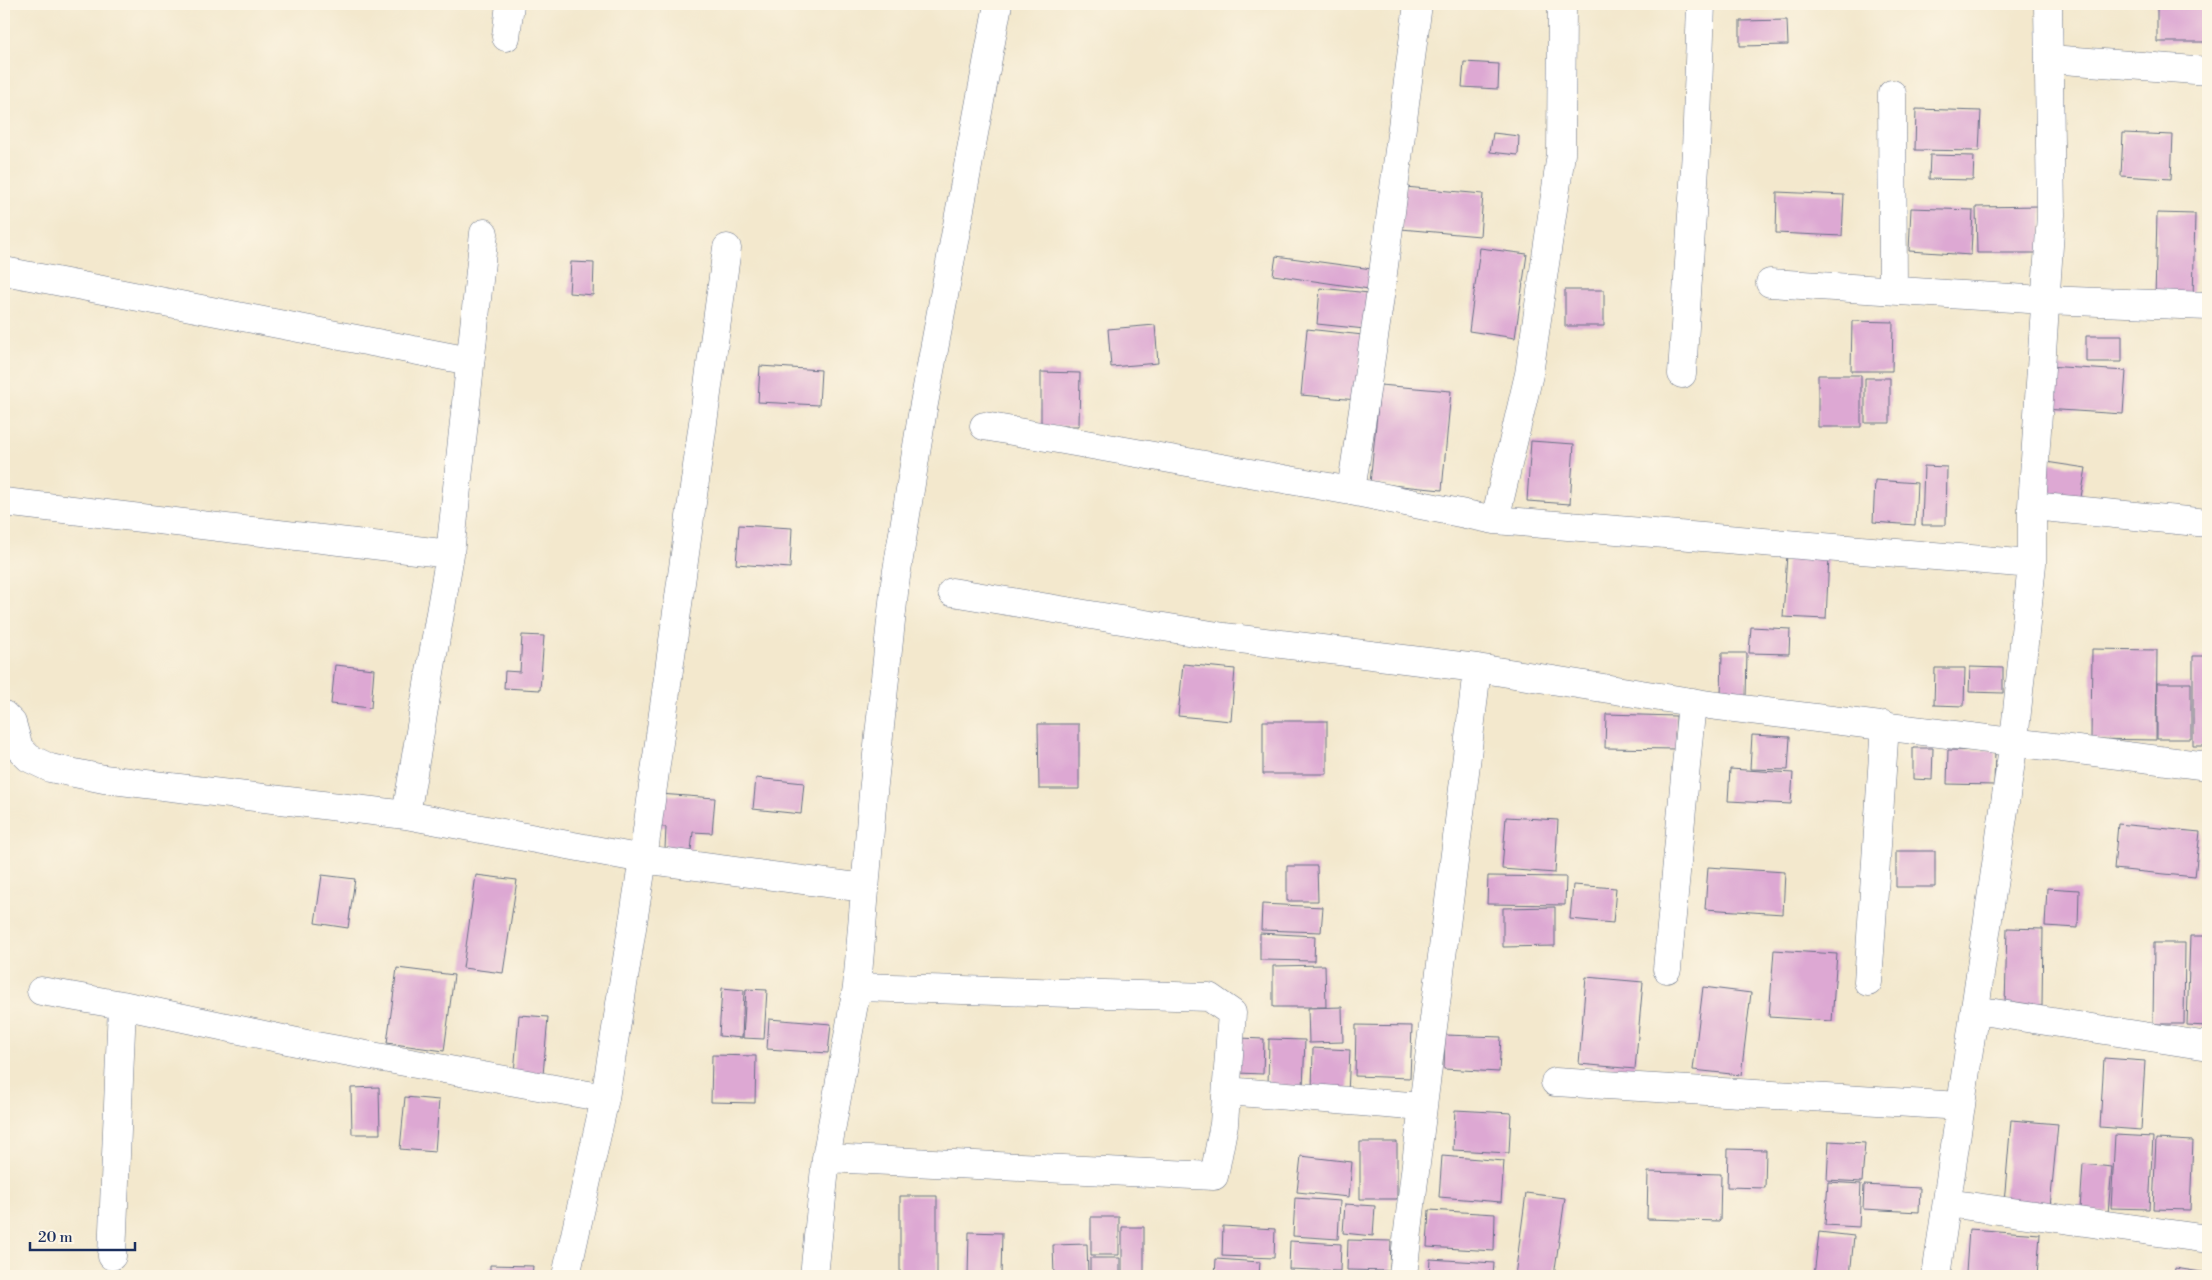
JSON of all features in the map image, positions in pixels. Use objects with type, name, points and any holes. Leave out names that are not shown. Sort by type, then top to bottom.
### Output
[{"type":"street","points":[[506,37],[510,4]]},
{"type":"street","points":[[814,1276],[826,1158],[857,988],[895,583],[922,409],[998,4]]},
{"type":"street","points":[[1350,491],[1380,294],[1418,4]]},
{"type":"street","points":[[1495,520],[1529,374],[1561,154],[1562,4]]},
{"type":"street","points":[[1682,374],[1696,151],[1701,4]]},
{"type":"street","points":[[1936,1276],[2014,741],[2032,564],[2032,506],[2051,215],[2048,4]]},
{"type":"street","points":[[2050,59],[2208,71]]},
{"type":"street","points":[[1892,94],[1893,290]]},
{"type":"street","points":[[406,814],[450,554],[484,233]]},
{"type":"street","points":[[566,1276],[605,1098],[644,859],[727,248]]},
{"type":"street","points":[[4,271],[470,361]]},
{"type":"street","points":[[1770,283],[2045,300],[2208,306]]},
{"type":"street","points":[[984,426],[1350,491],[1495,520],[2032,564]]},
{"type":"street","points":[[4,502],[450,554]]},
{"type":"street","points":[[2032,506],[2208,523]]},
{"type":"street","points":[[952,592],[1224,637],[1477,668],[1692,702],[2208,766]]},
{"type":"street","points":[[1404,1276],[1422,1107],[1462,808],[1477,668]]},
{"type":"street","points":[[1667,969],[1692,702]]},
{"type":"street","points":[[4,715],[12,723],[18,748],[29,758],[50,768],[104,779],[406,814],[644,859],[866,888]]},
{"type":"street","points":[[1868,982],[1885,725]]},
{"type":"street","points":[[826,1158],[1214,1176],[1224,1124],[1232,1013],[1209,997],[857,988]]},
{"type":"street","points":[[41,991],[122,1005],[311,1044],[605,1098]]},
{"type":"street","points":[[112,1256],[122,1005]]},
{"type":"street","points":[[1975,1010],[2208,1046]]},
{"type":"street","points":[[1555,1082],[1961,1106]]},
{"type":"street","points":[[1227,1091],[1422,1107]]},
{"type":"street","points":[[1947,1203],[2208,1239]]},
{"type":"building","points":[[2157,4],[2208,4],[2208,42],[2157,42]]},
{"type":"building","points":[[1787,20],[1788,45],[1740,46],[1740,21]]},
{"type":"building","points":[[1464,62],[1499,64],[1498,89],[1462,87]]},
{"type":"building","points":[[1916,109],[1981,111],[1979,151],[1915,150]]},
{"type":"building","points":[[1493,133],[1519,136],[1518,155],[1490,152]]},
{"type":"building","points":[[2123,133],[2173,135],[2171,179],[2121,176]]},
{"type":"building","points":[[1930,155],[1974,156],[1973,180],[1929,179]]},
{"type":"building","points":[[1405,187],[1483,194],[1480,236],[1401,229]]},
{"type":"building","points":[[1777,192],[1844,195],[1842,236],[1776,233]]},
{"type":"building","points":[[2041,206],[2042,253],[1977,253],[1976,207]]},
{"type":"building","points":[[1911,208],[1973,210],[1971,255],[1909,251]]},
{"type":"building","points":[[2157,213],[2195,214],[2193,300],[2155,299]]},
{"type":"building","points":[[1480,248],[1527,254],[1515,338],[1469,331]]},
{"type":"building","points":[[1276,256],[1372,269],[1369,289],[1273,275]]},
{"type":"building","points":[[571,262],[594,263],[593,295],[569,293]]},
{"type":"building","points":[[1320,288],[1369,293],[1365,329],[1317,324]]},
{"type":"building","points":[[1565,290],[1604,290],[1604,326],[1565,326]]},
{"type":"building","points":[[1852,321],[1893,322],[1892,371],[1851,371]]},
{"type":"building","points":[[1155,325],[1158,363],[1111,367],[1108,329]]},
{"type":"building","points":[[1307,329],[1363,335],[1357,400],[1301,395]]},
{"type":"building","points":[[2086,336],[2122,336],[2122,362],[2086,362]]},
{"type":"building","points":[[760,366],[821,370],[819,405],[758,402]]},
{"type":"building","points":[[2047,366],[2126,371],[2123,414],[2044,409]]},
{"type":"building","points":[[1041,372],[1080,373],[1079,426],[1041,426]]},
{"type":"building","points":[[1818,375],[1861,375],[1861,427],[1818,427]]},
{"type":"building","points":[[1865,378],[1890,378],[1890,423],[1865,423]]},
{"type":"building","points":[[1380,385],[1451,391],[1442,490],[1370,483]]},
{"type":"building","points":[[1531,441],[1574,444],[1570,504],[1527,501]]},
{"type":"building","points":[[2046,462],[2086,468],[2080,503],[2040,497]]},
{"type":"building","points":[[1924,466],[1947,467],[1946,525],[1922,525]]},
{"type":"building","points":[[1875,480],[1917,483],[1915,525],[1873,522]]},
{"type":"building","points":[[739,525],[792,528],[790,568],[736,564]]},
{"type":"building","points":[[1787,554],[1829,556],[1826,619],[1783,617]]},
{"type":"building","points":[[1751,627],[1790,629],[1789,654],[1749,653]]},
{"type":"building","points":[[522,635],[544,636],[540,690],[504,688],[505,671],[520,672]]},
{"type":"building","points":[[2092,649],[2157,650],[2156,740],[2091,739]]},
{"type":"building","points":[[1722,653],[1747,653],[1746,698],[1721,697]]},
{"type":"building","points":[[2193,656],[2208,656],[2208,746],[2193,746]]},
{"type":"building","points":[[1183,664],[1235,669],[1231,721],[1178,716]]},
{"type":"building","points":[[335,665],[374,669],[371,708],[331,704]]},
{"type":"building","points":[[1970,667],[2003,668],[2003,693],[1969,692]]},
{"type":"building","points":[[1935,668],[1965,668],[1964,706],[1934,705]]},
{"type":"building","points":[[2157,683],[2191,683],[2191,739],[2157,739]]},
{"type":"building","points":[[1606,714],[1676,716],[1676,749],[1605,748]]},
{"type":"building","points":[[1263,721],[1327,721],[1327,774],[1263,774]]},
{"type":"building","points":[[1038,724],[1079,724],[1079,789],[1039,789]]},
{"type":"building","points":[[1752,735],[1790,737],[1788,770],[1750,769]]},
{"type":"building","points":[[1913,748],[1933,748],[1932,780],[1913,779]]},
{"type":"building","points":[[1948,750],[1995,751],[1994,785],[1947,784]]},
{"type":"building","points":[[1730,769],[1793,773],[1791,804],[1728,801]]},
{"type":"building","points":[[756,778],[804,783],[801,814],[753,809]]},
{"type":"building","points":[[659,794],[715,798],[712,833],[693,832],[691,851],[665,849],[666,827],[657,827]]},
{"type":"building","points":[[1506,817],[1558,820],[1555,873],[1502,869]]},
{"type":"building","points":[[2118,824],[2200,832],[2195,877],[2114,869]]},
{"type":"building","points":[[1896,851],[1935,851],[1935,887],[1896,887]]},
{"type":"building","points":[[1287,866],[1317,866],[1318,901],[1287,901]]},
{"type":"building","points":[[1708,867],[1785,872],[1783,914],[1705,909]]},
{"type":"building","points":[[322,875],[355,879],[348,928],[315,923]]},
{"type":"building","points":[[476,875],[517,880],[503,973],[463,968]]},
{"type":"building","points":[[1488,876],[1566,877],[1565,905],[1487,904]]},
{"type":"building","points":[[1573,885],[1616,888],[1613,923],[1570,919]]},
{"type":"building","points":[[2047,888],[2079,890],[2078,928],[2045,926]]},
{"type":"building","points":[[1262,904],[1323,907],[1321,932],[1261,930]]},
{"type":"building","points":[[1555,907],[1555,946],[1503,947],[1503,908]]},
{"type":"building","points":[[2007,928],[2043,929],[2042,1006],[2005,1006]]},
{"type":"building","points":[[1260,933],[1315,936],[1314,961],[1260,960]]},
{"type":"building","points":[[2190,936],[2208,936],[2208,1026],[2187,1025]]},
{"type":"building","points":[[2154,943],[2185,943],[2184,1024],[2153,1024]]},
{"type":"building","points":[[1774,950],[1837,954],[1832,1021],[1769,1017]]},
{"type":"building","points":[[1325,965],[1326,1007],[1273,1007],[1273,966]]},
{"type":"building","points":[[397,968],[454,975],[444,1051],[387,1043]]},
{"type":"building","points":[[1586,977],[1643,982],[1635,1069],[1579,1064]]},
{"type":"building","points":[[1703,987],[1751,993],[1741,1075],[1693,1070]]},
{"type":"building","points":[[722,988],[744,990],[742,1038],[719,1036]]},
{"type":"building","points":[[746,989],[767,990],[764,1039],[743,1038]]},
{"type":"building","points":[[1342,1007],[1343,1042],[1309,1043],[1308,1008]]},
{"type":"building","points":[[519,1015],[548,1017],[543,1075],[514,1073]]},
{"type":"building","points":[[769,1019],[831,1024],[828,1053],[767,1049]]},
{"type":"building","points":[[1356,1025],[1412,1026],[1410,1078],[1355,1076]]},
{"type":"building","points":[[1445,1035],[1501,1037],[1499,1072],[1444,1069]]},
{"type":"building","points":[[1239,1038],[1264,1039],[1263,1074],[1238,1073]]},
{"type":"building","points":[[1269,1039],[1305,1040],[1303,1088],[1268,1086]]},
{"type":"building","points":[[1313,1048],[1350,1050],[1348,1095],[1312,1093]]},
{"type":"building","points":[[712,1055],[756,1056],[755,1103],[711,1102]]},
{"type":"building","points":[[2104,1058],[2145,1061],[2141,1130],[2100,1127]]},
{"type":"building","points":[[379,1087],[380,1134],[352,1134],[351,1088]]},
{"type":"building","points":[[405,1097],[439,1100],[435,1152],[400,1149]]},
{"type":"building","points":[[1455,1110],[1511,1113],[1509,1153],[1453,1150]]},
{"type":"building","points":[[2011,1120],[2058,1124],[2050,1207],[2004,1203]]},
{"type":"building","points":[[2115,1135],[2153,1137],[2149,1209],[2111,1208]]},
{"type":"building","points":[[2156,1139],[2193,1141],[2190,1210],[2153,1209]]},
{"type":"building","points":[[1829,1141],[1865,1143],[1862,1182],[1827,1180]]},
{"type":"building","points":[[1360,1142],[1397,1142],[1397,1199],[1360,1199]]},
{"type":"building","points":[[1728,1149],[1766,1150],[1765,1188],[1727,1187]]},
{"type":"building","points":[[1301,1156],[1352,1162],[1349,1197],[1297,1192]]},
{"type":"building","points":[[1442,1156],[1504,1161],[1501,1202],[1439,1197]]},
{"type":"building","points":[[2083,1164],[2112,1167],[2108,1213],[2080,1210]]},
{"type":"building","points":[[1648,1172],[1721,1174],[1720,1221],[1647,1219]]},
{"type":"building","points":[[1828,1182],[1861,1184],[1859,1227],[1825,1225]]},
{"type":"building","points":[[1864,1185],[1920,1188],[1919,1212],[1863,1209]]},
{"type":"building","points":[[1526,1193],[1565,1198],[1554,1276],[1515,1276]]},
{"type":"building","points":[[900,1196],[937,1196],[937,1276],[900,1276]]},
{"type":"building","points":[[1295,1198],[1340,1201],[1338,1239],[1293,1236]]},
{"type":"building","points":[[1345,1204],[1375,1206],[1373,1236],[1343,1233]]},
{"type":"building","points":[[1429,1210],[1495,1214],[1494,1251],[1427,1247]]},
{"type":"building","points":[[1091,1217],[1119,1217],[1119,1255],[1091,1255]]},
{"type":"building","points":[[1223,1226],[1275,1229],[1274,1258],[1222,1256]]},
{"type":"building","points":[[1122,1227],[1144,1227],[1144,1276],[1122,1276]]},
{"type":"building","points":[[1969,1229],[2040,1234],[2037,1276],[1966,1273]]},
{"type":"building","points":[[969,1232],[1002,1233],[1001,1276],[968,1276]]},
{"type":"building","points":[[1819,1232],[1854,1236],[1850,1276],[1814,1276]]},
{"type":"building","points":[[1348,1240],[1391,1241],[1390,1271],[1347,1270]]},
{"type":"building","points":[[1290,1241],[1341,1244],[1340,1271],[1289,1269]]},
{"type":"building","points":[[1087,1244],[1088,1276],[1054,1276],[1053,1245]]},
{"type":"building","points":[[1090,1258],[1120,1258],[1120,1276],[1090,1276]]},
{"type":"building","points":[[1216,1259],[1260,1262],[1259,1276],[1215,1276]]},
{"type":"building","points":[[1430,1259],[1494,1263],[1493,1276],[1429,1276]]},
{"type":"building","points":[[490,1265],[533,1266],[532,1276],[490,1276]]},
{"type":"building","points":[[2175,1268],[2208,1273],[2208,1276],[2174,1276]]},
{"type":"building","points":[[2096,1273],[2149,1275],[2149,1276],[2096,1276]]}]
